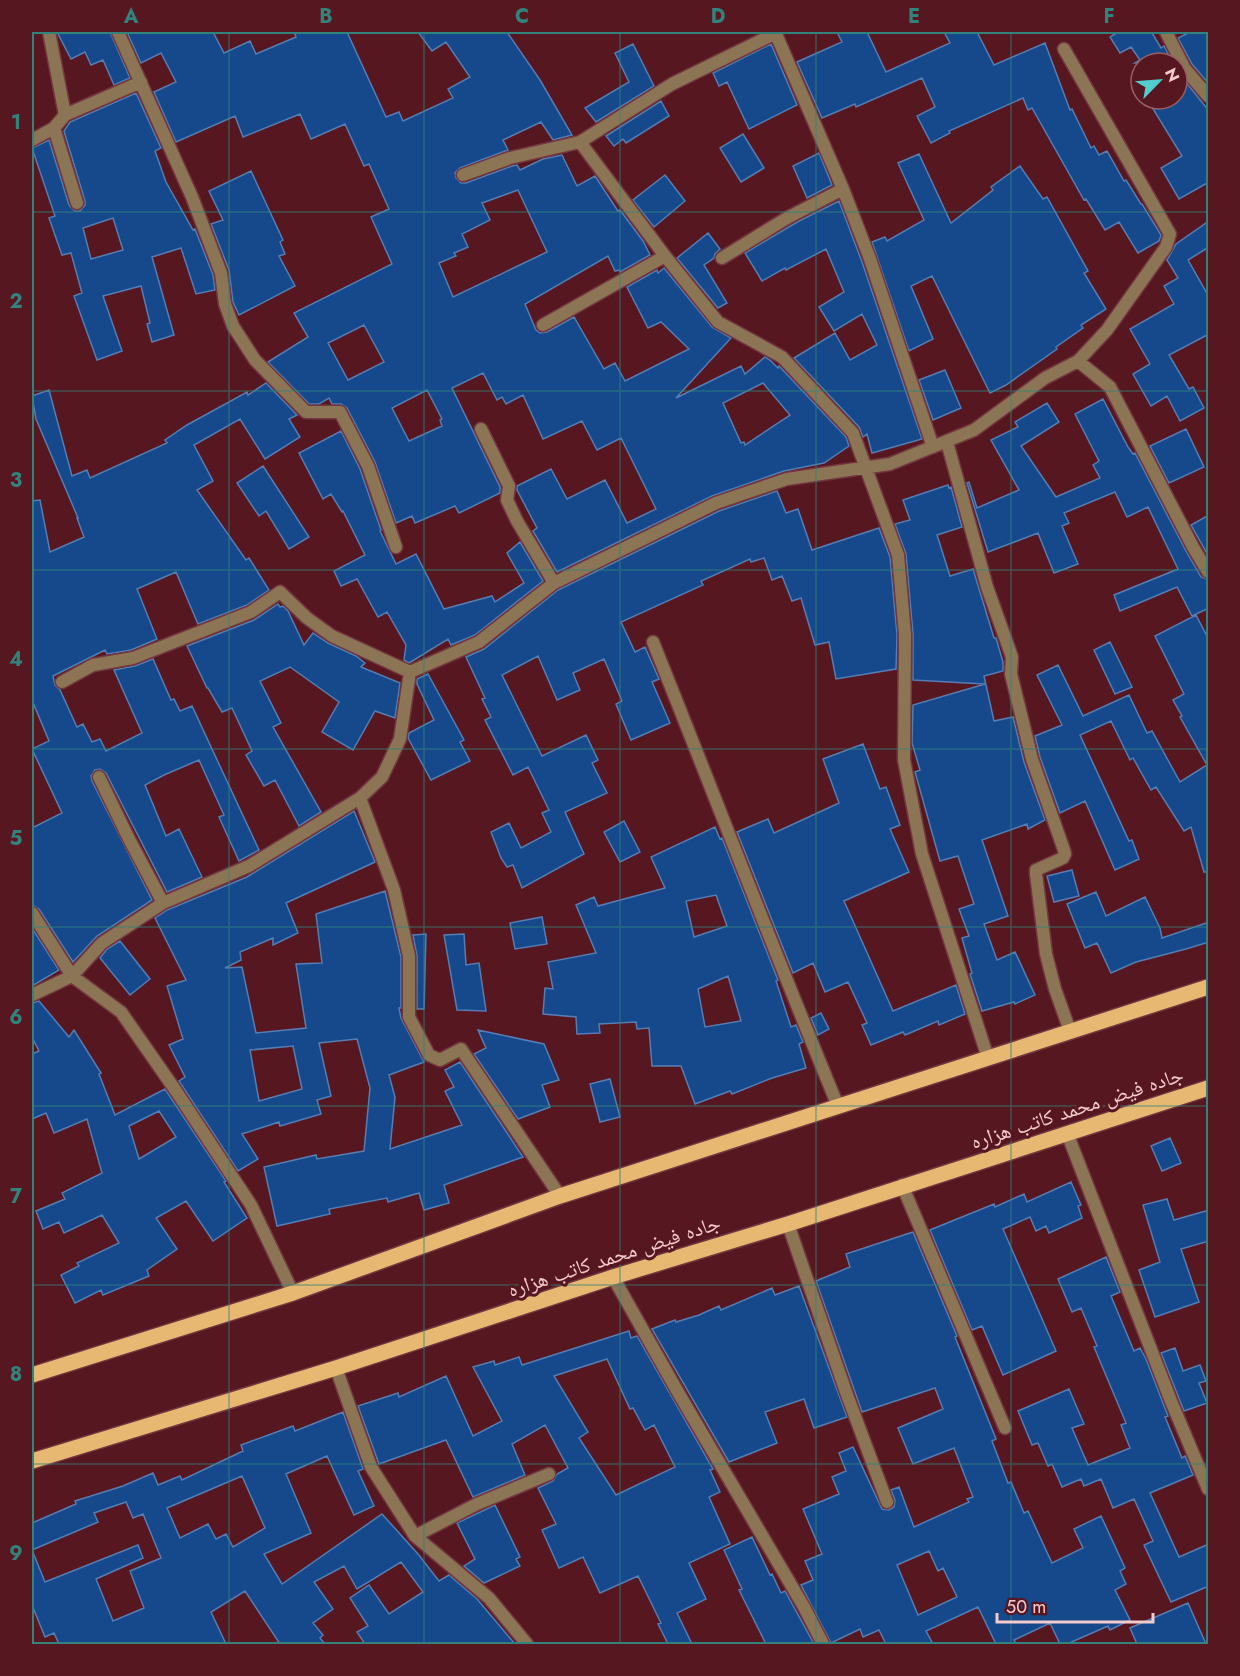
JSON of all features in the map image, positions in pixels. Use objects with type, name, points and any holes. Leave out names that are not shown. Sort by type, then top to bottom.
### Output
[{"type":"main road","points":[[32,1375],[293,1293],[560,1196],[1209,987]]},
{"type":"main road","name":"جاده فیض محمد کاتب هزاره","points":[[32,1461],[336,1368],[1209,1088]]},
{"type":"street","points":[[49,32],[65,115]]},
{"type":"street","points":[[118,32],[192,197],[221,273],[225,304],[233,326],[255,360],[306,412],[340,412],[368,466],[396,547]]},
{"type":"street","points":[[463,175],[510,158],[580,142],[672,84],[776,32],[870,258],[933,447]]},
{"type":"street","points":[[1166,32],[1185,69],[1209,96]]},
{"type":"street","points":[[62,682],[93,665],[133,657],[251,612],[280,592],[307,618],[332,636],[410,672],[479,642],[554,583],[716,503],[787,479],[890,464],[974,430],[1045,378],[1078,361],[1107,330],[1166,247],[1170,234],[1064,49]]},
{"type":"street","points":[[32,140],[54,128],[65,115],[141,82]]},
{"type":"street","points":[[54,128],[77,203]]},
{"type":"street","points":[[580,142],[665,256],[718,322],[782,357],[853,433],[898,555],[905,635],[903,760],[922,854],[988,1058]]},
{"type":"street","points":[[722,258],[787,218],[843,189]]},
{"type":"street","points":[[543,325],[665,256]]},
{"type":"street","points":[[1078,361],[1110,387],[1193,547],[1209,572]]},
{"type":"street","points":[[481,429],[509,486],[507,500],[554,583]]},
{"type":"street","points":[[947,442],[987,587],[1012,657],[1011,674],[1032,759],[1065,854],[1063,858],[1040,867],[1036,870],[1036,874],[1046,954],[1070,1032]]},
{"type":"street","points":[[653,642],[758,903],[789,988],[838,1106]]},
{"type":"street","points":[[32,994],[72,976],[102,943],[163,903],[249,866],[360,798],[382,777],[400,739],[410,672]]},
{"type":"street","points":[[99,777],[163,903]]},
{"type":"street","points":[[360,798],[394,890],[409,956],[409,1017],[429,1055],[440,1060],[461,1049],[560,1196]]},
{"type":"street","points":[[32,913],[72,976],[121,1012],[251,1205],[293,1293]]},
{"type":"street","points":[[1067,1133],[1209,1489]]},
{"type":"street","points":[[902,1185],[1005,1428]]},
{"type":"street","points":[[788,1224],[887,1502]]},
{"type":"street","points":[[614,1277],[824,1644]]},
{"type":"street","points":[[336,1368],[371,1467],[415,1536],[489,1598],[526,1644]]},
{"type":"street","points":[[415,1536],[477,1504],[549,1474]]},
{"type":"building","points":[[57,32],[110,32],[130,78],[114,85],[103,60],[91,65],[85,52],[71,59]]},
{"type":"building","points":[[127,32],[213,32],[224,53],[250,41],[256,54],[296,37],[294,32],[347,32],[386,117],[399,112],[403,121],[453,98],[448,89],[470,77],[446,42],[432,51],[418,32],[507,32],[540,80],[572,135],[553,140],[541,122],[503,140],[508,150],[460,168],[455,173],[456,178],[461,183],[466,183],[512,166],[517,165],[520,170],[543,159],[562,155],[577,186],[595,176],[618,211],[620,210],[643,241],[650,255],[620,272],[615,271],[608,256],[525,304],[536,330],[540,333],[547,332],[574,317],[604,369],[615,363],[625,381],[689,349],[661,322],[648,328],[627,287],[664,268],[712,327],[731,338],[676,398],[741,366],[745,374],[765,357],[778,368],[779,366],[846,437],[849,446],[824,463],[784,471],[712,496],[557,572],[533,531],[537,528],[517,486],[551,469],[567,499],[605,480],[627,523],[656,509],[621,438],[597,450],[582,421],[543,439],[523,395],[506,404],[502,397],[497,400],[483,373],[452,388],[500,487],[500,493],[459,513],[455,506],[415,523],[412,516],[396,523],[375,462],[347,408],[341,404],[332,404],[329,398],[319,404],[309,404],[268,362],[308,337],[294,313],[392,264],[371,217],[389,209],[369,164],[364,166],[345,124],[311,139],[300,114],[243,137],[235,116],[176,142],[154,92],[176,82],[161,53],[141,63]],"holes":[[[518,190],[547,252],[453,297],[439,263],[456,256],[454,253],[468,247],[462,234],[490,220],[482,203]],[[364,325],[384,362],[348,380],[328,343]],[[763,383],[790,415],[745,445],[744,442],[741,443],[723,403]],[[427,390],[442,419],[440,420],[442,426],[409,441],[392,408]]]},
{"type":"building","points":[[837,32],[867,32],[886,72],[950,43],[944,32],[977,32],[994,65],[1045,43],[1070,110],[1072,109],[1091,148],[1094,146],[1099,155],[1107,151],[1124,181],[1126,180],[1161,235],[1159,241],[1138,253],[1119,222],[1105,230],[1086,199],[1084,200],[1032,108],[1028,110],[1023,98],[949,131],[950,133],[931,143],[917,116],[935,107],[922,78],[856,107],[855,104],[822,118],[797,62],[842,42]]},
{"type":"building","points":[[1118,32],[1155,32],[1152,33],[1161,48],[1164,46],[1167,51],[1134,51],[1131,47],[1120,53],[1110,37]]},
{"type":"building","points":[[1190,32],[1209,32],[1209,84],[1192,64],[1189,51],[1185,51],[1178,38]]},
{"type":"building","points":[[633,44],[654,86],[596,122],[585,108],[629,82],[615,53]]},
{"type":"building","points":[[771,44],[797,105],[749,129],[727,82],[719,86],[713,73]]},
{"type":"building","points":[[1189,86],[1209,111],[1209,182],[1179,199],[1161,168],[1182,156],[1154,111],[1189,111]]},
{"type":"building","points":[[136,93],[161,148],[155,151],[166,182],[193,230],[195,229],[213,275],[215,290],[196,294],[181,248],[152,257],[174,335],[152,342],[141,286],[103,296],[122,351],[97,360],[74,296],[82,293],[71,253],[62,255],[49,218],[55,216],[32,148],[49,140],[69,205],[75,211],[80,211],[85,201],[64,131],[70,122]],"holes":[[[113,218],[123,250],[91,259],[83,228]]]},
{"type":"building","points":[[661,101],[669,116],[626,143],[623,139],[614,146],[606,136]]},
{"type":"building","points":[[743,134],[764,168],[741,182],[720,148]]},
{"type":"building","points":[[819,153],[832,185],[807,198],[793,166]]},
{"type":"building","points":[[919,154],[951,223],[993,190],[991,187],[1020,166],[1043,199],[1047,197],[1088,271],[1084,273],[1106,309],[1081,325],[1083,328],[1056,347],[1057,349],[1006,385],[990,393],[932,276],[911,286],[933,339],[909,351],[872,242],[885,237],[887,241],[924,220],[898,163]]},
{"type":"building","points":[[251,171],[283,240],[280,242],[285,254],[279,256],[295,286],[239,315],[233,302],[229,270],[211,224],[223,220],[209,191]]},
{"type":"building","points":[[665,175],[685,201],[654,227],[633,200]]},
{"type":"building","points":[[839,201],[922,439],[872,453],[867,434],[863,437],[859,427],[794,358],[835,333],[850,360],[877,345],[862,314],[834,331],[819,307],[844,292],[826,249],[762,281],[745,253],[799,221]]},
{"type":"building","points":[[1209,221],[1209,247],[1188,260],[1209,297],[1209,334],[1169,355],[1189,389],[1193,387],[1204,408],[1180,421],[1167,396],[1151,406],[1133,374],[1150,364],[1130,329],[1174,304],[1164,286],[1178,278],[1167,260],[1176,244]]},
{"type":"building","points":[[708,233],[720,249],[714,258],[704,265],[727,303],[718,308],[677,258]]},
{"type":"building","points":[[945,370],[961,408],[933,420],[919,380]]},
{"type":"building","points":[[266,383],[297,415],[289,419],[300,437],[265,459],[240,419],[194,445],[213,481],[197,490],[246,560],[249,558],[269,590],[247,605],[198,624],[176,572],[137,589],[157,639],[131,650],[107,654],[105,650],[53,676],[55,685],[60,690],[77,727],[83,724],[92,742],[100,739],[106,751],[142,733],[114,670],[135,666],[153,659],[171,700],[174,699],[180,711],[192,706],[259,850],[239,861],[219,817],[224,815],[199,760],[164,775],[145,785],[166,836],[179,829],[202,877],[167,892],[106,773],[100,769],[95,770],[91,776],[92,781],[152,900],[97,936],[73,962],[39,909],[32,905],[32,828],[62,813],[32,749],[49,741],[32,700],[32,501],[40,500],[50,552],[84,537],[36,419],[32,396],[49,390],[72,476],[87,470],[90,478],[167,443],[165,440],[187,425],[247,392],[248,395]]},
{"type":"building","points":[[1103,399],[1128,447],[1133,454],[1135,453],[1201,577],[1209,580],[1209,608],[1192,616],[1177,587],[1120,611],[1114,595],[1178,569],[1148,507],[1127,517],[1115,492],[1064,513],[1069,523],[1062,526],[1078,564],[1054,573],[1038,533],[988,552],[967,483],[969,482],[977,508],[1019,490],[991,440],[1018,427],[1015,422],[1047,403],[1059,422],[1021,446],[1056,497],[1100,478],[1093,465],[1099,461],[1075,414]]},
{"type":"building","points":[[1186,429],[1204,467],[1169,483],[1150,446]]},
{"type":"building","points":[[341,431],[360,469],[380,531],[396,564],[416,554],[444,609],[492,596],[495,602],[524,583],[507,553],[520,542],[543,581],[475,635],[451,645],[448,639],[409,663],[404,660],[406,645],[387,612],[378,617],[357,579],[341,586],[334,571],[365,555],[343,511],[331,494],[323,499],[299,453]]},
{"type":"building","points":[[263,466],[309,537],[289,549],[266,511],[259,516],[237,483]]},
{"type":"building","points":[[948,485],[949,488],[951,487],[962,527],[937,535],[950,576],[973,569],[1003,662],[1003,671],[984,676],[994,721],[1013,717],[1024,762],[1045,820],[1028,829],[1027,824],[982,840],[1008,916],[984,924],[997,960],[1015,952],[1035,995],[1015,1004],[1014,1002],[982,1011],[962,938],[969,936],[959,909],[974,904],[958,856],[940,861],[915,772],[920,770],[912,743],[913,705],[985,684],[913,680],[913,634],[906,554],[895,524],[910,520],[903,500]]},
{"type":"building","points":[[777,491],[786,513],[798,509],[812,550],[879,528],[890,557],[897,635],[896,669],[836,679],[829,642],[815,645],[801,598],[792,601],[782,576],[772,580],[764,558],[751,562],[750,559],[701,581],[703,585],[621,622],[635,652],[645,647],[659,679],[652,682],[670,723],[631,740],[616,704],[622,701],[604,659],[573,673],[580,690],[557,700],[538,656],[502,675],[542,756],[586,735],[598,760],[592,763],[607,793],[565,812],[584,854],[522,888],[513,865],[507,867],[501,858],[491,832],[509,823],[521,848],[551,832],[542,813],[549,810],[528,767],[513,775],[485,720],[491,717],[466,657],[484,649],[558,590],[719,511]]},
{"type":"building","points":[[1209,515],[1209,557],[1191,525]]},
{"type":"building","points":[[278,604],[288,611],[304,645],[313,633],[356,656],[365,663],[361,667],[400,683],[395,718],[375,711],[353,750],[322,732],[339,702],[290,667],[260,681],[281,723],[273,727],[321,812],[299,826],[275,780],[264,786],[246,755],[252,751],[232,708],[222,712],[207,688],[187,646],[254,620]]},
{"type":"building","points":[[1196,615],[1209,640],[1209,872],[1204,872],[1191,827],[1184,831],[1156,787],[1151,790],[1133,758],[1130,760],[1111,721],[1080,735],[1129,841],[1132,840],[1139,859],[1115,870],[1085,801],[1060,813],[1035,736],[1062,725],[1037,675],[1058,665],[1083,716],[1129,695],[1147,733],[1152,731],[1180,782],[1207,765],[1173,700],[1184,694],[1155,636]]},
{"type":"building","points":[[1110,642],[1132,687],[1115,694],[1094,650]]},
{"type":"building","points":[[428,674],[464,740],[460,742],[470,761],[431,780],[408,738],[409,733],[434,720],[417,684],[417,679]]},
{"type":"building","points":[[863,744],[880,789],[886,787],[900,825],[890,829],[909,872],[844,901],[893,1011],[956,985],[965,1014],[939,1025],[938,1021],[905,1035],[903,1032],[871,1045],[862,1025],[867,1023],[848,982],[825,992],[813,963],[793,973],[737,832],[768,819],[774,833],[839,803],[823,759]]},
{"type":"building","points":[[354,811],[375,862],[286,903],[298,933],[273,945],[273,938],[240,952],[241,960],[225,968],[242,967],[256,1033],[306,1028],[296,964],[322,963],[316,914],[385,891],[401,957],[401,1008],[399,1008],[401,1018],[424,1062],[389,1075],[395,1097],[390,1149],[462,1125],[445,1091],[454,1087],[445,1070],[460,1062],[523,1157],[444,1185],[449,1203],[424,1210],[419,1193],[388,1202],[387,1198],[329,1209],[330,1214],[277,1226],[264,1167],[316,1155],[317,1159],[364,1151],[370,1088],[357,1039],[319,1043],[331,1096],[317,1100],[321,1114],[280,1126],[279,1122],[242,1134],[258,1159],[238,1171],[179,1081],[185,1077],[169,1045],[183,1039],[167,986],[186,980],[155,918],[167,910],[247,877]],"holes":[[[293,1046],[302,1089],[259,1101],[250,1050]]]},
{"type":"building","points":[[624,821],[640,852],[620,862],[604,832]]},
{"type":"building","points":[[715,827],[720,839],[722,838],[778,980],[776,981],[791,1027],[796,1025],[803,1042],[799,1044],[806,1068],[772,1078],[732,1094],[730,1091],[695,1104],[681,1066],[652,1066],[649,1028],[637,1029],[636,1022],[599,1024],[600,1033],[577,1034],[576,1017],[543,1014],[545,988],[553,989],[548,962],[596,953],[576,905],[594,897],[598,906],[665,888],[651,857]],"holes":[[[716,895],[727,926],[694,937],[686,901]],[[728,976],[741,1021],[705,1027],[698,989]]]},
{"type":"building","points":[[1072,870],[1079,896],[1054,902],[1047,876]]},
{"type":"building","points":[[1096,892],[1106,916],[1145,897],[1160,928],[1162,938],[1209,922],[1209,942],[1136,962],[1111,973],[1097,943],[1085,948],[1067,904]]},
{"type":"building","points":[[542,917],[547,944],[515,949],[510,923]]},
{"type":"building","points":[[32,928],[59,970],[32,986]]},
{"type":"building","points":[[426,934],[424,1009],[417,1009],[417,956],[413,935]]},
{"type":"building","points":[[464,934],[466,965],[479,963],[486,1011],[457,1010],[444,935]]},
{"type":"building","points":[[120,941],[150,979],[130,995],[100,958],[107,949]]},
{"type":"building","points":[[39,1001],[69,1037],[74,1030],[101,1073],[99,1074],[115,1115],[165,1089],[226,1181],[224,1182],[247,1218],[213,1241],[186,1201],[156,1218],[177,1249],[147,1270],[149,1276],[103,1295],[101,1290],[75,1303],[61,1275],[79,1266],[77,1263],[119,1243],[102,1215],[64,1233],[59,1222],[43,1229],[36,1211],[65,1199],[62,1193],[102,1173],[87,1119],[54,1133],[46,1113],[32,1119],[32,1054],[39,1051],[32,1037],[32,1003]],"holes":[[[159,1111],[176,1137],[139,1159],[129,1126]]]},
{"type":"building","points":[[821,1013],[829,1029],[818,1035],[811,1018]]},
{"type":"building","points":[[478,1030],[544,1044],[559,1080],[542,1085],[550,1107],[518,1119],[474,1054],[486,1048]]},
{"type":"building","points":[[610,1079],[620,1117],[600,1122],[590,1084]]},
{"type":"building","points":[[1170,1138],[1181,1163],[1162,1171],[1151,1146]]},
{"type":"building","points":[[1071,1182],[1081,1205],[1078,1206],[1082,1218],[1049,1233],[1046,1226],[1036,1231],[1030,1217],[1003,1229],[1056,1351],[1003,1375],[982,1326],[972,1330],[930,1230],[1024,1194],[1027,1202]]},
{"type":"building","points":[[1167,1199],[1174,1220],[1209,1210],[1209,1241],[1181,1249],[1199,1302],[1155,1317],[1139,1270],[1160,1262],[1143,1205]]},
{"type":"building","points":[[913,1232],[957,1336],[955,1337],[996,1439],[992,1441],[1008,1483],[1011,1482],[1024,1513],[1028,1511],[1052,1563],[1083,1548],[1074,1529],[1101,1516],[1125,1568],[1120,1571],[1126,1584],[1115,1590],[1130,1620],[1110,1630],[1108,1626],[1067,1644],[1060,1644],[1050,1623],[1014,1640],[1017,1644],[996,1644],[978,1607],[926,1631],[933,1644],[886,1644],[879,1630],[863,1637],[860,1629],[831,1643],[801,1585],[813,1580],[805,1561],[822,1554],[803,1509],[839,1494],[832,1477],[846,1471],[839,1453],[853,1447],[882,1509],[889,1510],[894,1507],[895,1500],[891,1490],[899,1487],[914,1527],[969,1502],[967,1499],[973,1497],[954,1448],[913,1464],[898,1428],[943,1409],[935,1388],[862,1412],[816,1281],[850,1267],[846,1254]],"holes":[[[929,1551],[938,1571],[943,1568],[957,1597],[918,1615],[897,1565]]]},
{"type":"building","points":[[1106,1257],[1120,1292],[1111,1296],[1134,1351],[1140,1348],[1146,1359],[1168,1416],[1165,1417],[1182,1458],[1185,1456],[1193,1475],[1150,1493],[1179,1557],[1209,1544],[1209,1586],[1171,1602],[1144,1545],[1153,1541],[1134,1499],[1113,1508],[1101,1479],[1084,1486],[1081,1479],[1062,1487],[1052,1464],[1048,1466],[1038,1443],[1032,1445],[1018,1411],[1069,1389],[1084,1424],[1072,1428],[1088,1465],[1130,1448],[1121,1425],[1126,1423],[1094,1347],[1097,1346],[1081,1308],[1072,1312],[1058,1279]]},
{"type":"building","points":[[799,1286],[847,1417],[814,1428],[804,1399],[765,1412],[777,1443],[729,1462],[652,1329],[675,1320],[676,1322],[699,1315],[719,1306],[721,1310],[772,1288],[775,1295]]},
{"type":"building","points":[[629,1331],[631,1338],[637,1336],[713,1469],[710,1470],[720,1492],[709,1497],[730,1544],[689,1563],[706,1599],[677,1613],[692,1644],[668,1644],[658,1624],[661,1623],[638,1576],[600,1593],[583,1557],[559,1568],[542,1530],[556,1524],[538,1488],[553,1481],[557,1474],[568,1468],[545,1425],[512,1444],[525,1475],[473,1497],[446,1440],[379,1464],[358,1406],[398,1393],[399,1397],[446,1376],[473,1436],[502,1421],[473,1367],[494,1361],[495,1365],[519,1357],[522,1365]],"holes":[[[607,1359],[630,1409],[633,1408],[645,1430],[654,1425],[675,1467],[616,1495],[579,1438],[588,1432],[554,1376]]]},
{"type":"building","points":[[1175,1348],[1183,1371],[1200,1365],[1206,1381],[1199,1383],[1207,1403],[1184,1411],[1161,1353]]},
{"type":"building","points":[[343,1412],[363,1469],[358,1471],[374,1506],[354,1515],[327,1456],[286,1474],[311,1533],[264,1554],[282,1584],[382,1514],[439,1581],[449,1575],[477,1599],[515,1644],[365,1644],[357,1632],[368,1626],[350,1598],[369,1585],[389,1614],[423,1592],[401,1562],[357,1589],[344,1566],[314,1582],[333,1609],[313,1623],[323,1635],[320,1638],[325,1644],[280,1644],[245,1591],[211,1612],[226,1644],[59,1644],[54,1633],[45,1637],[32,1605],[32,1550],[32,1523],[76,1504],[75,1501],[123,1486],[153,1473],[158,1485],[180,1476],[182,1480],[243,1451],[241,1445],[293,1426],[295,1431]],"holes":[[[242,1476],[265,1528],[233,1547],[226,1534],[216,1539],[208,1524],[180,1538],[167,1508]],[[126,1502],[133,1518],[143,1514],[161,1558],[130,1571],[144,1608],[113,1621],[96,1579],[143,1558],[138,1545],[45,1582],[32,1550],[98,1522],[94,1513]]]},
{"type":"building","points":[[495,1505],[520,1557],[516,1559],[520,1566],[484,1583],[464,1566],[475,1559],[457,1523]]},
{"type":"building","points":[[752,1537],[770,1575],[772,1574],[781,1593],[785,1591],[814,1644],[766,1644],[739,1590],[742,1589],[724,1550]]},
{"type":"building","points":[[1188,1603],[1206,1644],[1137,1644],[1130,1628]]}]
